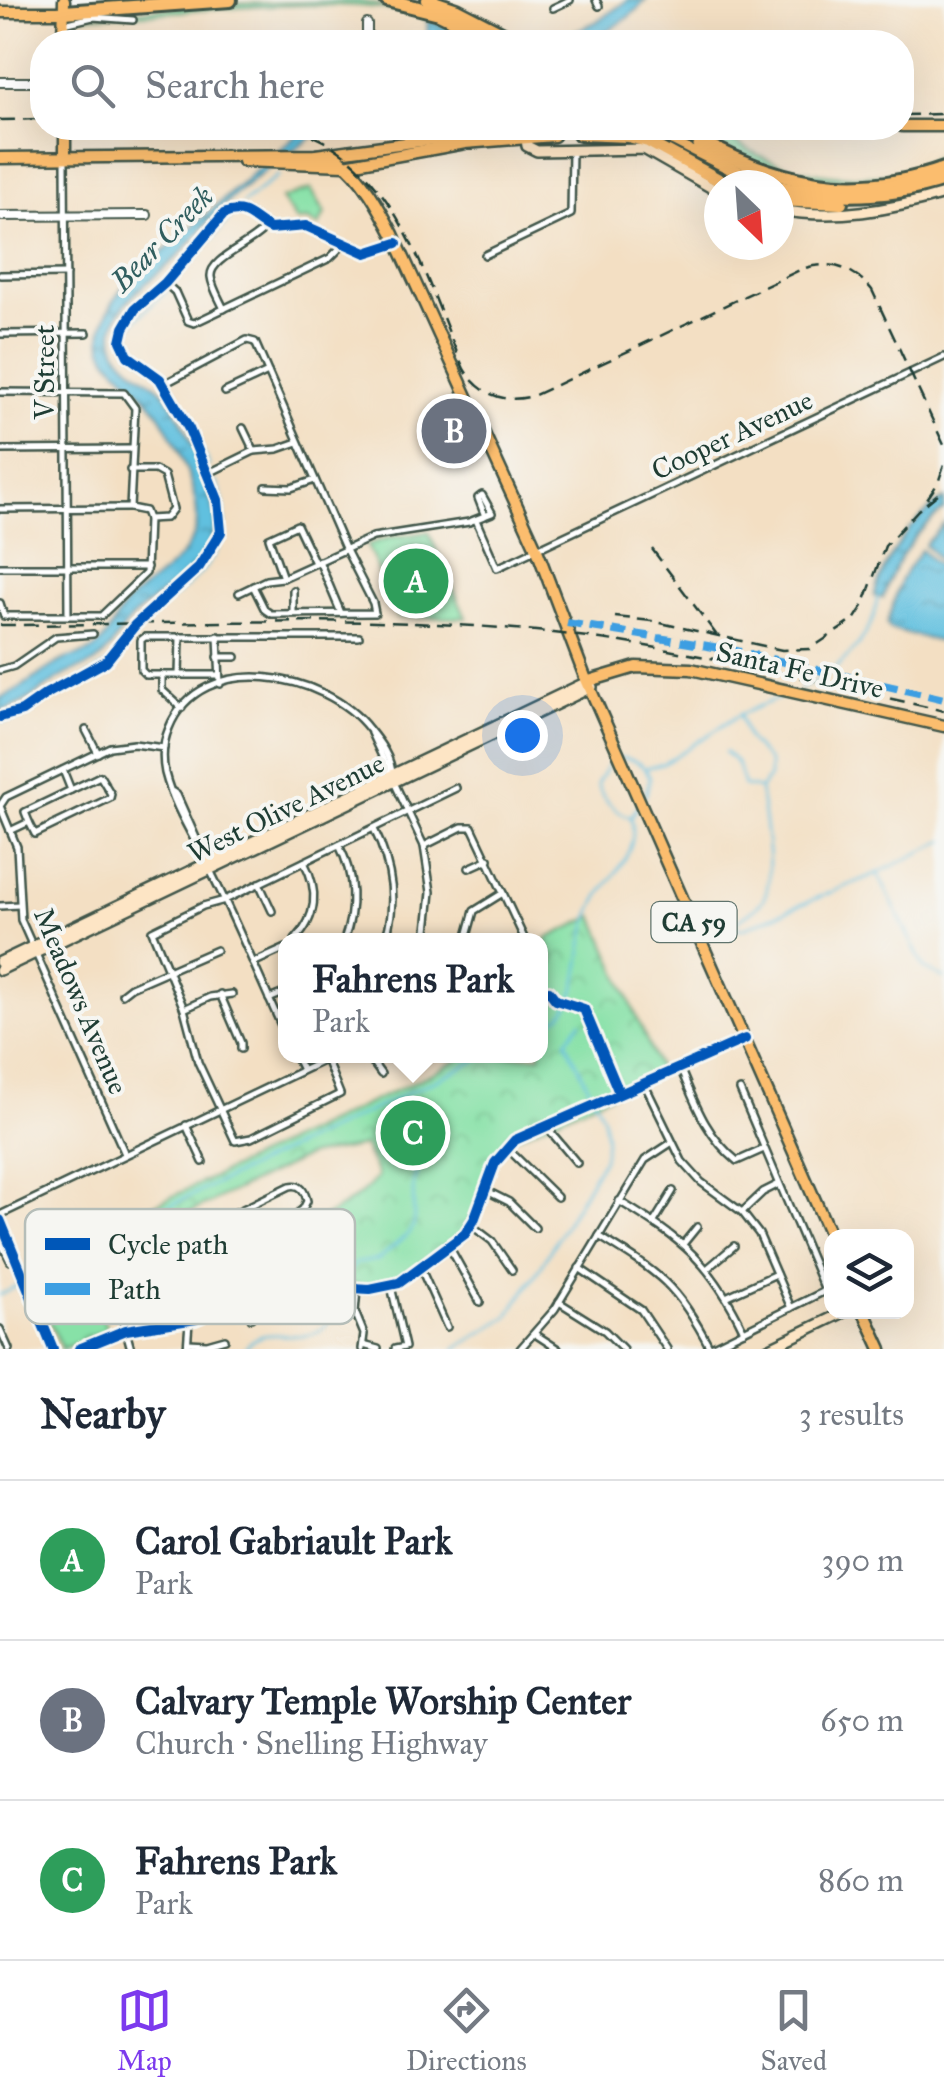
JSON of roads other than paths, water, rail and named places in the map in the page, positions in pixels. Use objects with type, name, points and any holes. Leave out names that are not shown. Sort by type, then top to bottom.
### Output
[{"type":"highway","points":[[64,24],[230,0]]},
{"type":"highway","points":[[387,0],[438,13],[473,30]]},
{"type":"highway","points":[[428,0],[496,30]]},
{"type":"highway","points":[[641,140],[704,172]]},
{"type":"highway","points":[[686,140],[735,170]]},
{"type":"highway","points":[[711,140],[764,172],[802,181],[855,186],[944,166]]},
{"type":"highway","points":[[794,201],[834,204],[875,199],[944,180]]},
{"type":"highway","points":[[794,189],[844,196],[912,190]]},
{"type":"main road","points":[[0,12],[64,24]]},
{"type":"main road","points":[[914,126],[944,126]]},
{"type":"main road","points":[[259,159],[285,164],[320,161],[437,140]]},
{"type":"main road","points":[[350,171],[364,162],[486,140]]},
{"type":"main road","points":[[526,140],[532,150],[644,149],[704,183]]},
{"type":"main road","points":[[65,143],[80,157]]},
{"type":"main road","name":"V Street","points":[[65,143],[65,157]]},
{"type":"main road","points":[[350,171],[348,156],[390,148]]},
{"type":"main road","points":[[0,158],[259,159],[298,155],[355,172],[364,162]]},
{"type":"main road","name":"CA 59","points":[[350,171],[380,209],[397,243],[537,550],[590,684],[828,1229]]},
{"type":"main road","points":[[794,212],[864,212],[944,194]]},
{"type":"main road","name":"Santa Fe Drive","points":[[590,684],[617,671],[691,669],[944,726]]},
{"type":"main road","name":"West Olive Avenue","points":[[393,778],[590,684]]},
{"type":"main road","name":"West Olive Avenue","points":[[0,970],[207,863],[486,738],[590,684]]},
{"type":"main road","points":[[486,738],[504,722]]},
{"type":"main road","name":"West Olive Avenue","points":[[0,962],[34,950]]},
{"type":"main road","points":[[768,1349],[832,1319]]},
{"type":"main road","points":[[784,1349],[833,1319]]},
{"type":"main road","points":[[867,1319],[881,1349]]},
{"type":"street","points":[[553,8],[570,0]]},
{"type":"street","points":[[64,24],[92,17],[134,20]]},
{"type":"street","points":[[367,24],[367,30]]},
{"type":"street","points":[[0,82],[30,82]]},
{"type":"street","points":[[485,256],[568,218],[573,205],[572,150]]},
{"type":"street","name":"V Street","points":[[65,157],[68,616]]},
{"type":"street","points":[[0,716],[22,711],[106,661],[135,625],[198,567],[221,532],[221,510],[189,429],[154,372],[126,354],[121,341],[130,316],[168,286],[224,214],[241,210],[275,230],[306,226],[366,253],[397,243]]},
{"type":"street","points":[[0,216],[147,215]]},
{"type":"street","points":[[224,308],[211,277],[212,270],[224,256],[255,240],[266,228]]},
{"type":"street","points":[[168,286],[190,322],[330,258],[344,244]]},
{"type":"street","points":[[0,275],[66,274]]},
{"type":"street","points":[[0,334],[87,333]]},
{"type":"street","points":[[164,384],[197,364],[253,340],[373,603],[374,613],[266,612],[253,586]]},
{"type":"street","name":"Cooper Avenue","points":[[476,520],[496,568],[944,356]]},
{"type":"street","points":[[225,392],[268,372]]},
{"type":"street","points":[[0,392],[120,391],[134,404],[130,508]]},
{"type":"street","points":[[244,428],[254,452]]},
{"type":"street","points":[[207,474],[254,452],[298,442]]},
{"type":"street","points":[[0,450],[131,449]]},
{"type":"street","points":[[130,470],[155,470],[166,479],[173,509],[166,518],[148,519]]},
{"type":"street","points":[[266,486],[291,488],[315,480]]},
{"type":"street","points":[[0,508],[130,508],[142,509],[148,519],[148,567],[142,581],[101,616],[4,616],[0,603]]},
{"type":"street","points":[[239,593],[380,535],[485,516]]},
{"type":"street","points":[[283,578],[269,538],[297,524],[342,613]]},
{"type":"street","points":[[0,567],[148,567]]},
{"type":"street","points":[[293,590],[293,613]]},
{"type":"street","points":[[0,670],[14,666],[56,637],[93,634]]},
{"type":"street","points":[[180,636],[180,674]]},
{"type":"street","points":[[218,674],[146,675],[141,670],[141,640],[180,636],[359,637]]},
{"type":"street","points":[[218,636],[220,684]]},
{"type":"street","points":[[218,657],[236,658]]},
{"type":"street","points":[[162,675],[162,690],[182,708]]},
{"type":"street","points":[[207,863],[165,773],[164,748],[171,723],[182,708],[220,684],[264,677],[299,682],[322,690],[354,710],[371,733],[424,846],[432,892],[427,933]]},
{"type":"street","points":[[86,730],[98,753]]},
{"type":"street","points":[[1,802],[98,753],[126,744],[164,748]]},
{"type":"street","points":[[63,770],[71,790]]},
{"type":"street","points":[[100,776],[111,794],[110,798],[35,834],[25,812],[71,790],[100,776]]},
{"type":"street","points":[[331,1063],[340,1094],[238,1142],[196,1057],[184,1009],[152,931],[203,906],[225,900],[456,788]]},
{"type":"street","points":[[173,792],[278,1020]]},
{"type":"street","name":"Meadows Avenue","points":[[1,802],[0,810],[18,853],[19,906],[34,950],[125,1154]]},
{"type":"street","points":[[10,830],[29,822]]},
{"type":"street","points":[[424,846],[467,826],[476,830],[521,933]]},
{"type":"street","points":[[374,829],[388,864],[392,890],[387,933]]},
{"type":"street","points":[[339,846],[352,892],[346,933]]},
{"type":"street","points":[[468,868],[488,860]]},
{"type":"street","points":[[302,933],[314,906],[313,885],[304,862]]},
{"type":"street","points":[[259,883],[272,911]]},
{"type":"street","points":[[468,933],[474,911],[504,893]]},
{"type":"street","points":[[0,906],[19,906]]},
{"type":"street","points":[[122,994],[216,950]]},
{"type":"street","points":[[254,963],[278,952]]},
{"type":"street","points":[[184,1009],[220,994],[232,994]]},
{"type":"street","points":[[220,994],[240,1049]]},
{"type":"street","points":[[269,1000],[278,996]]},
{"type":"street","points":[[378,1349],[363,1347],[364,1334],[355,1312],[357,1289],[391,1286],[450,1248],[471,1225],[495,1163],[521,1136],[745,1039]]},
{"type":"street","points":[[298,1063],[302,1070]]},
{"type":"street","points":[[19,1272],[0,1217],[317,1063]]},
{"type":"street","points":[[373,1063],[380,1074]]},
{"type":"street","points":[[680,1068],[704,1122],[723,1150],[737,1161],[764,1149]]},
{"type":"street","points":[[644,1083],[671,1143],[700,1182],[742,1212],[758,1234],[791,1308]]},
{"type":"street","points":[[599,1236],[649,1267],[672,1287],[708,1348],[826,1291],[740,1090]]},
{"type":"street","points":[[186,1125],[203,1162]]},
{"type":"street","points":[[544,1125],[577,1163]]},
{"type":"street","points":[[520,1349],[559,1302],[646,1160],[671,1143]]},
{"type":"street","points":[[507,1148],[557,1196]]},
{"type":"street","points":[[742,1212],[763,1192],[779,1184]]},
{"type":"street","points":[[240,1209],[290,1186],[302,1189],[307,1201],[303,1209]]},
{"type":"street","points":[[484,1190],[509,1202],[535,1228]]},
{"type":"street","points":[[654,1222],[673,1191]]},
{"type":"street","points":[[619,1201],[684,1244],[708,1268],[728,1296],[744,1331]]},
{"type":"street","points":[[471,1225],[492,1241],[512,1270]]},
{"type":"street","points":[[684,1244],[698,1227]]},
{"type":"street","points":[[0,1237],[25,1286]]},
{"type":"street","points":[[708,1268],[734,1246]]},
{"type":"street","points":[[450,1248],[480,1302]]},
{"type":"street","points":[[579,1268],[641,1310],[667,1349]]},
{"type":"street","points":[[421,1269],[448,1327]]},
{"type":"street","points":[[728,1296],[776,1274]]},
{"type":"street","points":[[391,1286],[405,1347],[395,1349]]},
{"type":"street","points":[[559,1302],[606,1332],[623,1349]]},
{"type":"street","points":[[42,1324],[53,1349]]},
{"type":"street","points":[[124,1324],[131,1349]]},
{"type":"street","points":[[79,1349],[126,1330],[167,1324]]},
{"type":"street","points":[[0,1330],[9,1349]]},
{"type":"street","points":[[535,1334],[558,1349]]},
{"type":"street","points":[[188,1346],[225,1339]]},
{"type":"water","points":[[628,0],[646,0],[607,30],[578,30]]},
{"type":"water","points":[[427,19],[454,30],[427,30]]},
{"type":"water","points":[[291,140],[308,140],[222,207],[181,253],[131,298],[115,321],[113,334],[120,355],[166,395],[189,438],[216,516],[207,548],[185,575],[130,620],[101,658],[67,674],[19,705],[0,711],[0,698],[58,663],[96,648],[125,605],[174,563],[194,535],[196,506],[171,434],[155,408],[107,357],[102,345],[108,312],[122,288]]},
{"type":"water","points":[[944,499],[944,510],[915,538],[899,561],[883,598],[874,596],[900,541]]},
{"type":"water","points":[[944,524],[944,564],[925,545]]},
{"type":"water","points":[[921,550],[944,570],[944,643],[890,629],[887,624],[901,579]]},
{"type":"waterway","points":[[243,203],[279,175]]},
{"type":"waterway","points":[[154,366],[132,350],[127,333],[231,217]]},
{"type":"waterway","points":[[156,368],[164,374]]},
{"type":"waterway","points":[[173,387],[209,466]]},
{"type":"waterway","points":[[143,622],[194,579],[219,546],[224,506],[216,482]]},
{"type":"waterway","points":[[800,689],[822,678],[851,653],[872,621],[878,597]]},
{"type":"waterway","points":[[132,635],[139,627]]},
{"type":"waterway","points":[[0,722],[25,717],[52,696],[112,662],[131,637]]},
{"type":"waterway","points":[[646,768],[663,764],[739,715],[788,694]]},
{"type":"waterway","points":[[730,926],[762,901],[768,878],[760,789],[769,777],[769,762],[748,739],[740,716]]},
{"type":"waterway","points":[[725,752],[737,763],[744,786],[760,789]]},
{"type":"waterway","points":[[618,758],[637,763],[650,777],[646,794],[631,817],[610,805],[597,784],[610,761],[618,758]]},
{"type":"waterway","points":[[548,1020],[565,1012],[572,997],[593,908],[632,843],[631,817]]},
{"type":"waterway","points":[[732,926],[742,929],[944,841]]},
{"type":"waterway","points":[[878,874],[924,968],[944,978]]},
{"type":"waterway","points":[[455,1349],[507,1317],[603,1159],[603,1117],[566,1041],[581,1022]]},
{"type":"waterway","points":[[162,1209],[471,1063]]},
{"type":"waterway","points":[[355,1264],[378,1260],[414,1225],[413,1183],[425,1148],[435,1135],[394,1101]]},
{"type":"waterway","points":[[0,1295],[18,1286]]},
{"type":"waterway","points":[[245,1349],[262,1336],[306,1335],[326,1324]]},
{"type":"railway","points":[[914,115],[944,114]]},
{"type":"railway","points":[[0,120],[30,119]]},
{"type":"railway","points":[[320,140],[357,166],[382,194],[420,262],[464,369],[485,391],[512,399],[533,396],[802,269],[831,266],[849,271],[872,290],[944,445]]},
{"type":"railway","points":[[927,499],[944,465]]},
{"type":"railway","points":[[615,617],[652,621],[782,650],[810,649],[854,620],[885,546],[944,489]]},
{"type":"railway","points":[[652,549],[718,637]]},
{"type":"railway","points":[[0,625],[329,621],[525,630],[684,653],[944,711]]},
{"type":"place","name":"Calvary Temple Worship Center","points":[[454,431]]},
{"type":"place","name":"Carol Gabriault Park","points":[[416,581]]},
{"type":"place","name":"Fahrens Park","points":[[413,1133]]},
{"type":"water label","name":"Bear Creek","points":[[162,239]]}]
